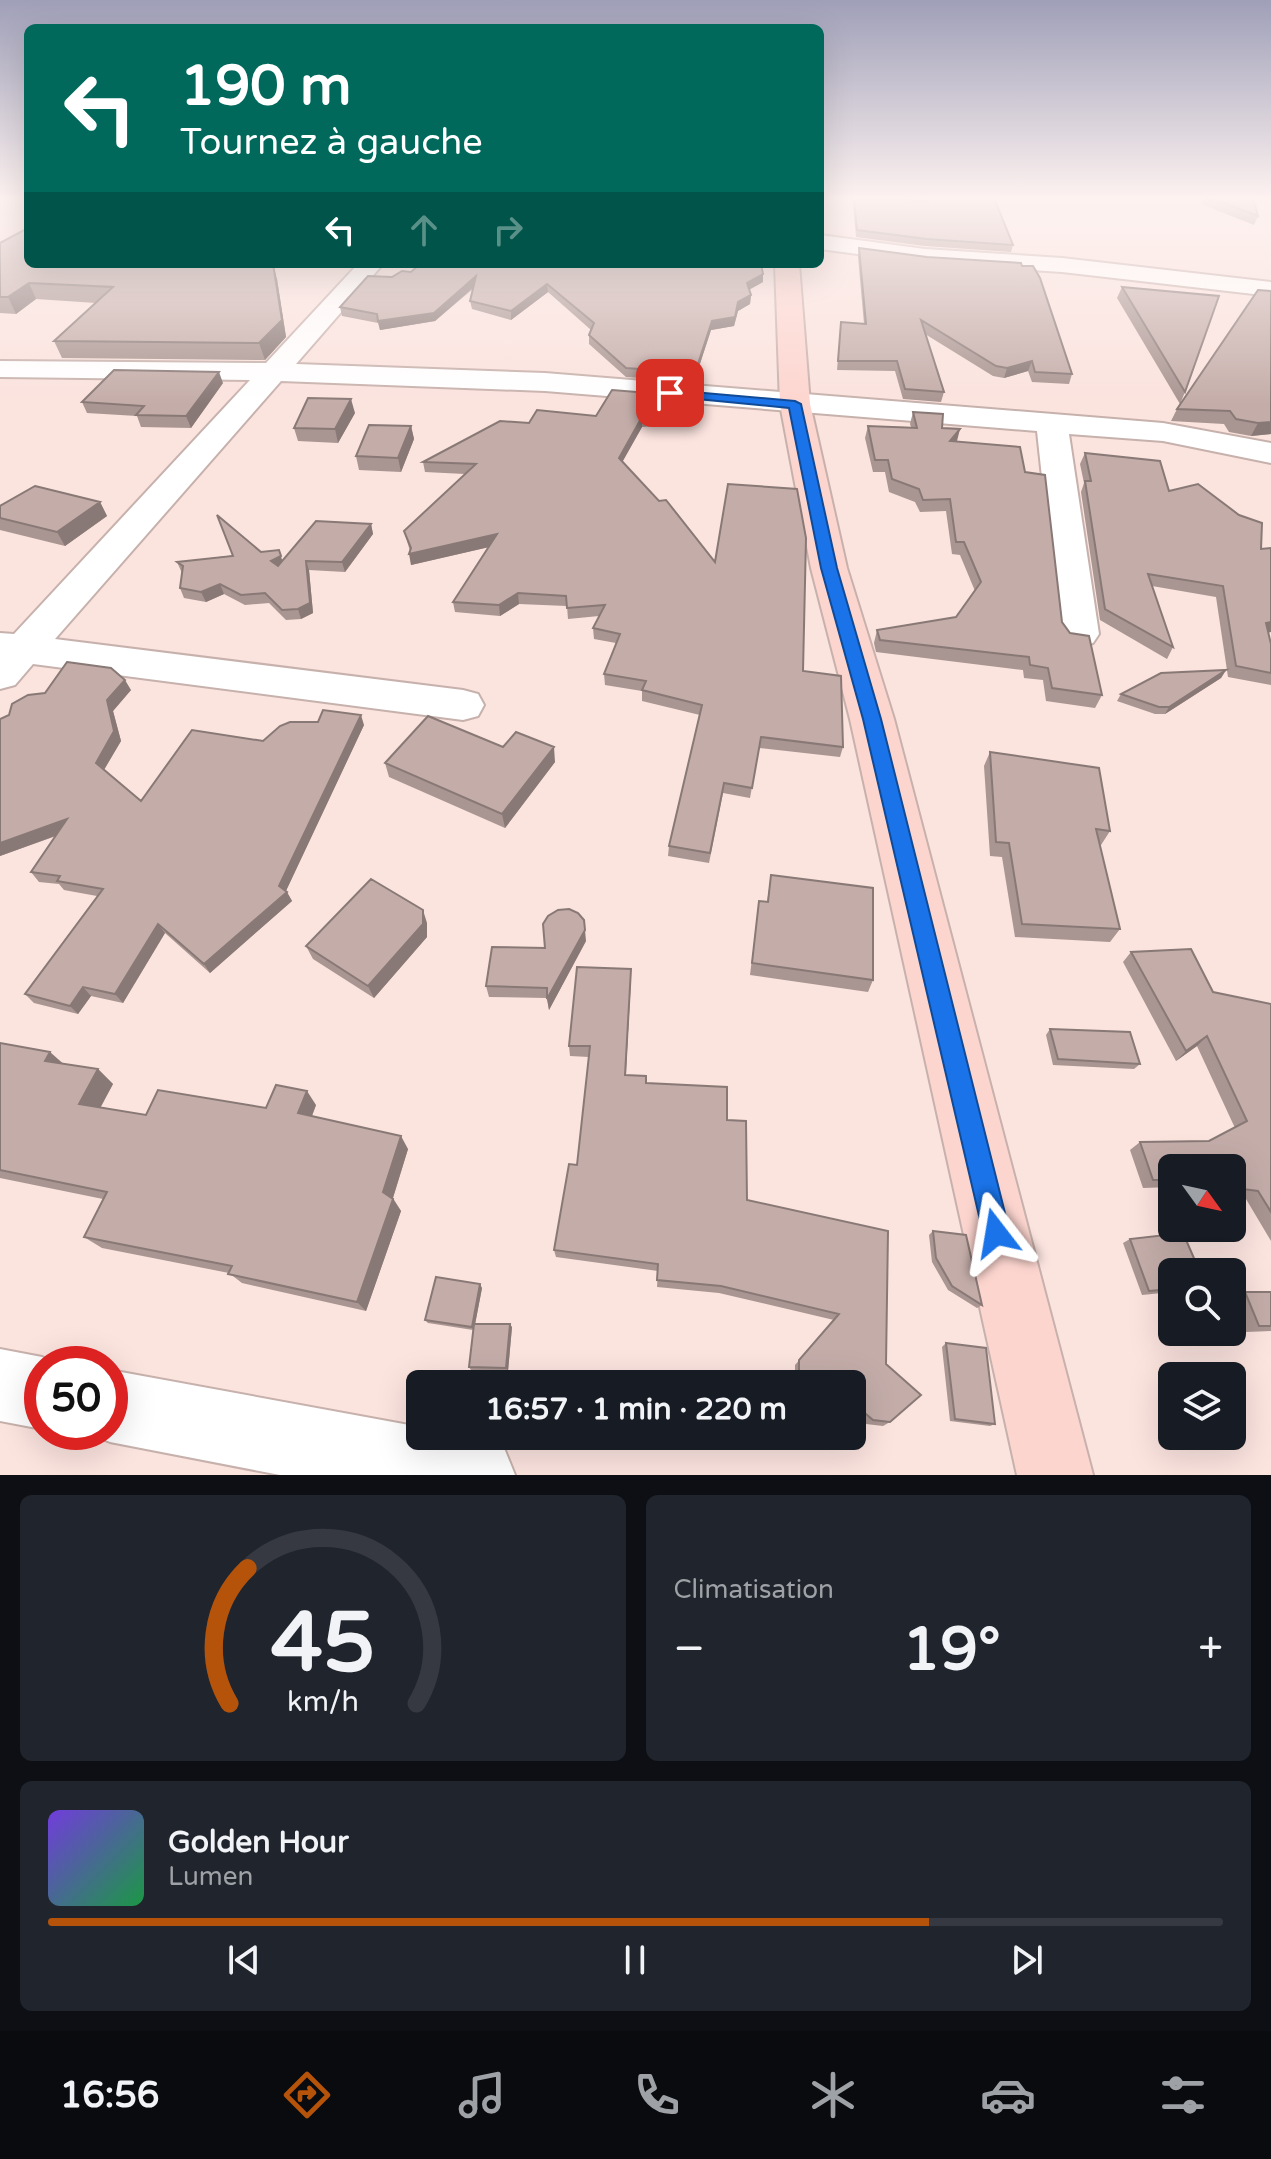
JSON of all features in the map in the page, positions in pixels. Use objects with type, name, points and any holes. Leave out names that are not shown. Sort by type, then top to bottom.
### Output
[{"type":"main road","points":[[787,268],[795,404],[829,568],[872,719],[1055,1475]]},
{"type":"street","points":[[1078,267],[1271,289]]},
{"type":"street","points":[[8,657],[367,268]]},
{"type":"street","points":[[0,369],[271,372],[545,382],[1163,432],[1271,453]]},
{"type":"street","points":[[1052,424],[1079,634]]},
{"type":"street","points":[[8,657],[463,705]]},
{"type":"street","points":[[0,1385],[24,1390]]},
{"type":"street","points":[[128,1409],[477,1475]]},
{"type":"building","points":[[0,267],[274,268],[282,320],[259,343],[54,341],[113,287],[29,283],[8,297],[0,297]]},
{"type":"building","points":[[861,267],[1033,267],[1072,374],[1035,372],[1032,361],[1007,368],[996,366],[921,320],[944,392],[905,389],[897,361],[838,361],[841,322],[866,324]]},
{"type":"building","points":[[416,268],[762,268],[763,274],[747,283],[751,295],[738,302],[735,317],[712,321],[695,373],[626,368],[589,335],[594,323],[547,284],[511,311],[470,301],[476,276],[434,313],[378,321],[377,314],[340,307],[368,276],[392,277],[402,271],[411,272]]},
{"type":"building","points":[[1122,287],[1219,296],[1185,392]]},
{"type":"building","points":[[1258,290],[1271,291],[1271,422],[1236,419],[1230,411],[1177,409]]},
{"type":"building","points":[[114,370],[219,372],[186,416],[136,415],[144,406],[82,402]]},
{"type":"building","points":[[612,390],[687,396],[667,415],[642,417],[619,458],[659,501],[666,500],[715,562],[728,484],[797,489],[806,538],[803,671],[841,676],[843,747],[761,737],[752,788],[724,783],[710,853],[669,846],[702,705],[642,690],[646,681],[604,674],[620,634],[593,628],[605,605],[567,608],[566,596],[518,593],[499,605],[453,602],[497,534],[409,554],[411,548],[404,531],[476,464],[423,462],[500,421],[529,423],[537,410],[596,416]]},
{"type":"building","points":[[308,398],[351,399],[335,429],[294,428]]},
{"type":"building","points":[[913,412],[943,414],[942,428],[960,429],[950,441],[1020,447],[1025,472],[1045,475],[1062,622],[1070,633],[1089,636],[1102,695],[1052,688],[1048,668],[1030,665],[1029,657],[880,640],[877,630],[956,617],[981,582],[964,542],[956,542],[950,499],[923,500],[919,489],[892,479],[888,460],[875,460],[868,426],[917,428]]},
{"type":"building","points":[[369,425],[411,426],[398,458],[356,456]]},
{"type":"building","points":[[1085,453],[1160,461],[1169,491],[1198,484],[1239,515],[1262,523],[1261,549],[1271,548],[1271,622],[1266,623],[1271,644],[1271,673],[1236,666],[1223,586],[1148,574],[1173,647],[1105,609],[1085,481],[1091,481]]},
{"type":"building","points":[[35,486],[100,502],[57,532],[0,518],[0,506]]},
{"type":"building","points":[[217,515],[261,552],[279,550],[281,556],[271,561],[278,566],[316,521],[371,524],[342,562],[306,561],[310,603],[298,609],[282,610],[265,593],[241,595],[220,584],[201,592],[180,588],[183,566],[177,562],[233,556]]},
{"type":"building","points":[[67,662],[111,668],[125,680],[107,700],[114,731],[96,763],[141,801],[192,730],[263,741],[280,726],[290,722],[318,722],[323,710],[361,715],[279,886],[287,892],[204,964],[158,924],[115,994],[83,987],[70,1006],[25,994],[103,889],[57,881],[60,876],[31,872],[67,819],[0,843],[0,719],[9,715],[12,704],[28,695],[45,693]]},
{"type":"building","points":[[1226,670],[1169,707],[1159,707],[1121,694],[1161,673]]},
{"type":"building","points":[[428,716],[503,747],[516,732],[554,747],[502,814],[385,763]]},
{"type":"building","points":[[990,752],[1099,768],[1110,831],[1096,829],[1120,929],[1022,924],[1009,843],[996,842]]},
{"type":"building","points":[[771,875],[873,888],[873,980],[752,963],[759,901],[768,902]]},
{"type":"building","points":[[371,879],[423,910],[423,924],[368,986],[306,946]]},
{"type":"building","points":[[569,909],[584,920],[585,930],[547,999],[547,988],[486,986],[492,947],[545,948],[543,924],[548,916],[558,910]]},
{"type":"building","points":[[1191,949],[1213,992],[1271,1004],[1271,1212],[1258,1191],[1246,1189],[1246,1154],[1158,1154],[1158,1180],[1153,1180],[1140,1142],[1209,1141],[1247,1121],[1207,1036],[1186,1051],[1131,952]]},
{"type":"building","points":[[577,967],[631,969],[625,1075],[646,1076],[646,1083],[727,1087],[727,1120],[746,1121],[747,1200],[888,1231],[886,1364],[921,1395],[890,1422],[873,1420],[866,1414],[866,1370],[799,1370],[799,1360],[839,1314],[721,1286],[657,1280],[658,1264],[554,1250],[569,1164],[577,1165],[590,1046],[569,1046]]},
{"type":"building","points":[[1050,1029],[1130,1032],[1140,1064],[1058,1059]]},
{"type":"building","points":[[0,1043],[50,1052],[45,1061],[98,1069],[79,1104],[146,1115],[158,1090],[266,1108],[276,1085],[307,1091],[298,1113],[401,1136],[383,1192],[393,1199],[357,1302],[228,1274],[232,1266],[84,1237],[107,1192],[0,1170]]},
{"type":"building","points":[[933,1231],[966,1235],[982,1305],[952,1286],[936,1258]]},
{"type":"building","points":[[1158,1236],[1158,1242],[1187,1242],[1194,1258],[1158,1258],[1158,1290],[1149,1291],[1130,1239]]},
{"type":"building","points":[[436,1277],[480,1284],[472,1327],[425,1320]]},
{"type":"building","points":[[1246,1292],[1271,1292],[1271,1326],[1259,1326]]},
{"type":"building","points":[[474,1324],[510,1324],[506,1368],[469,1367]]},
{"type":"building","points":[[946,1343],[986,1348],[995,1424],[955,1419]]},
{"type":"route","points":[[670,393],[795,404],[829,568],[872,719],[996,1233]]}]
